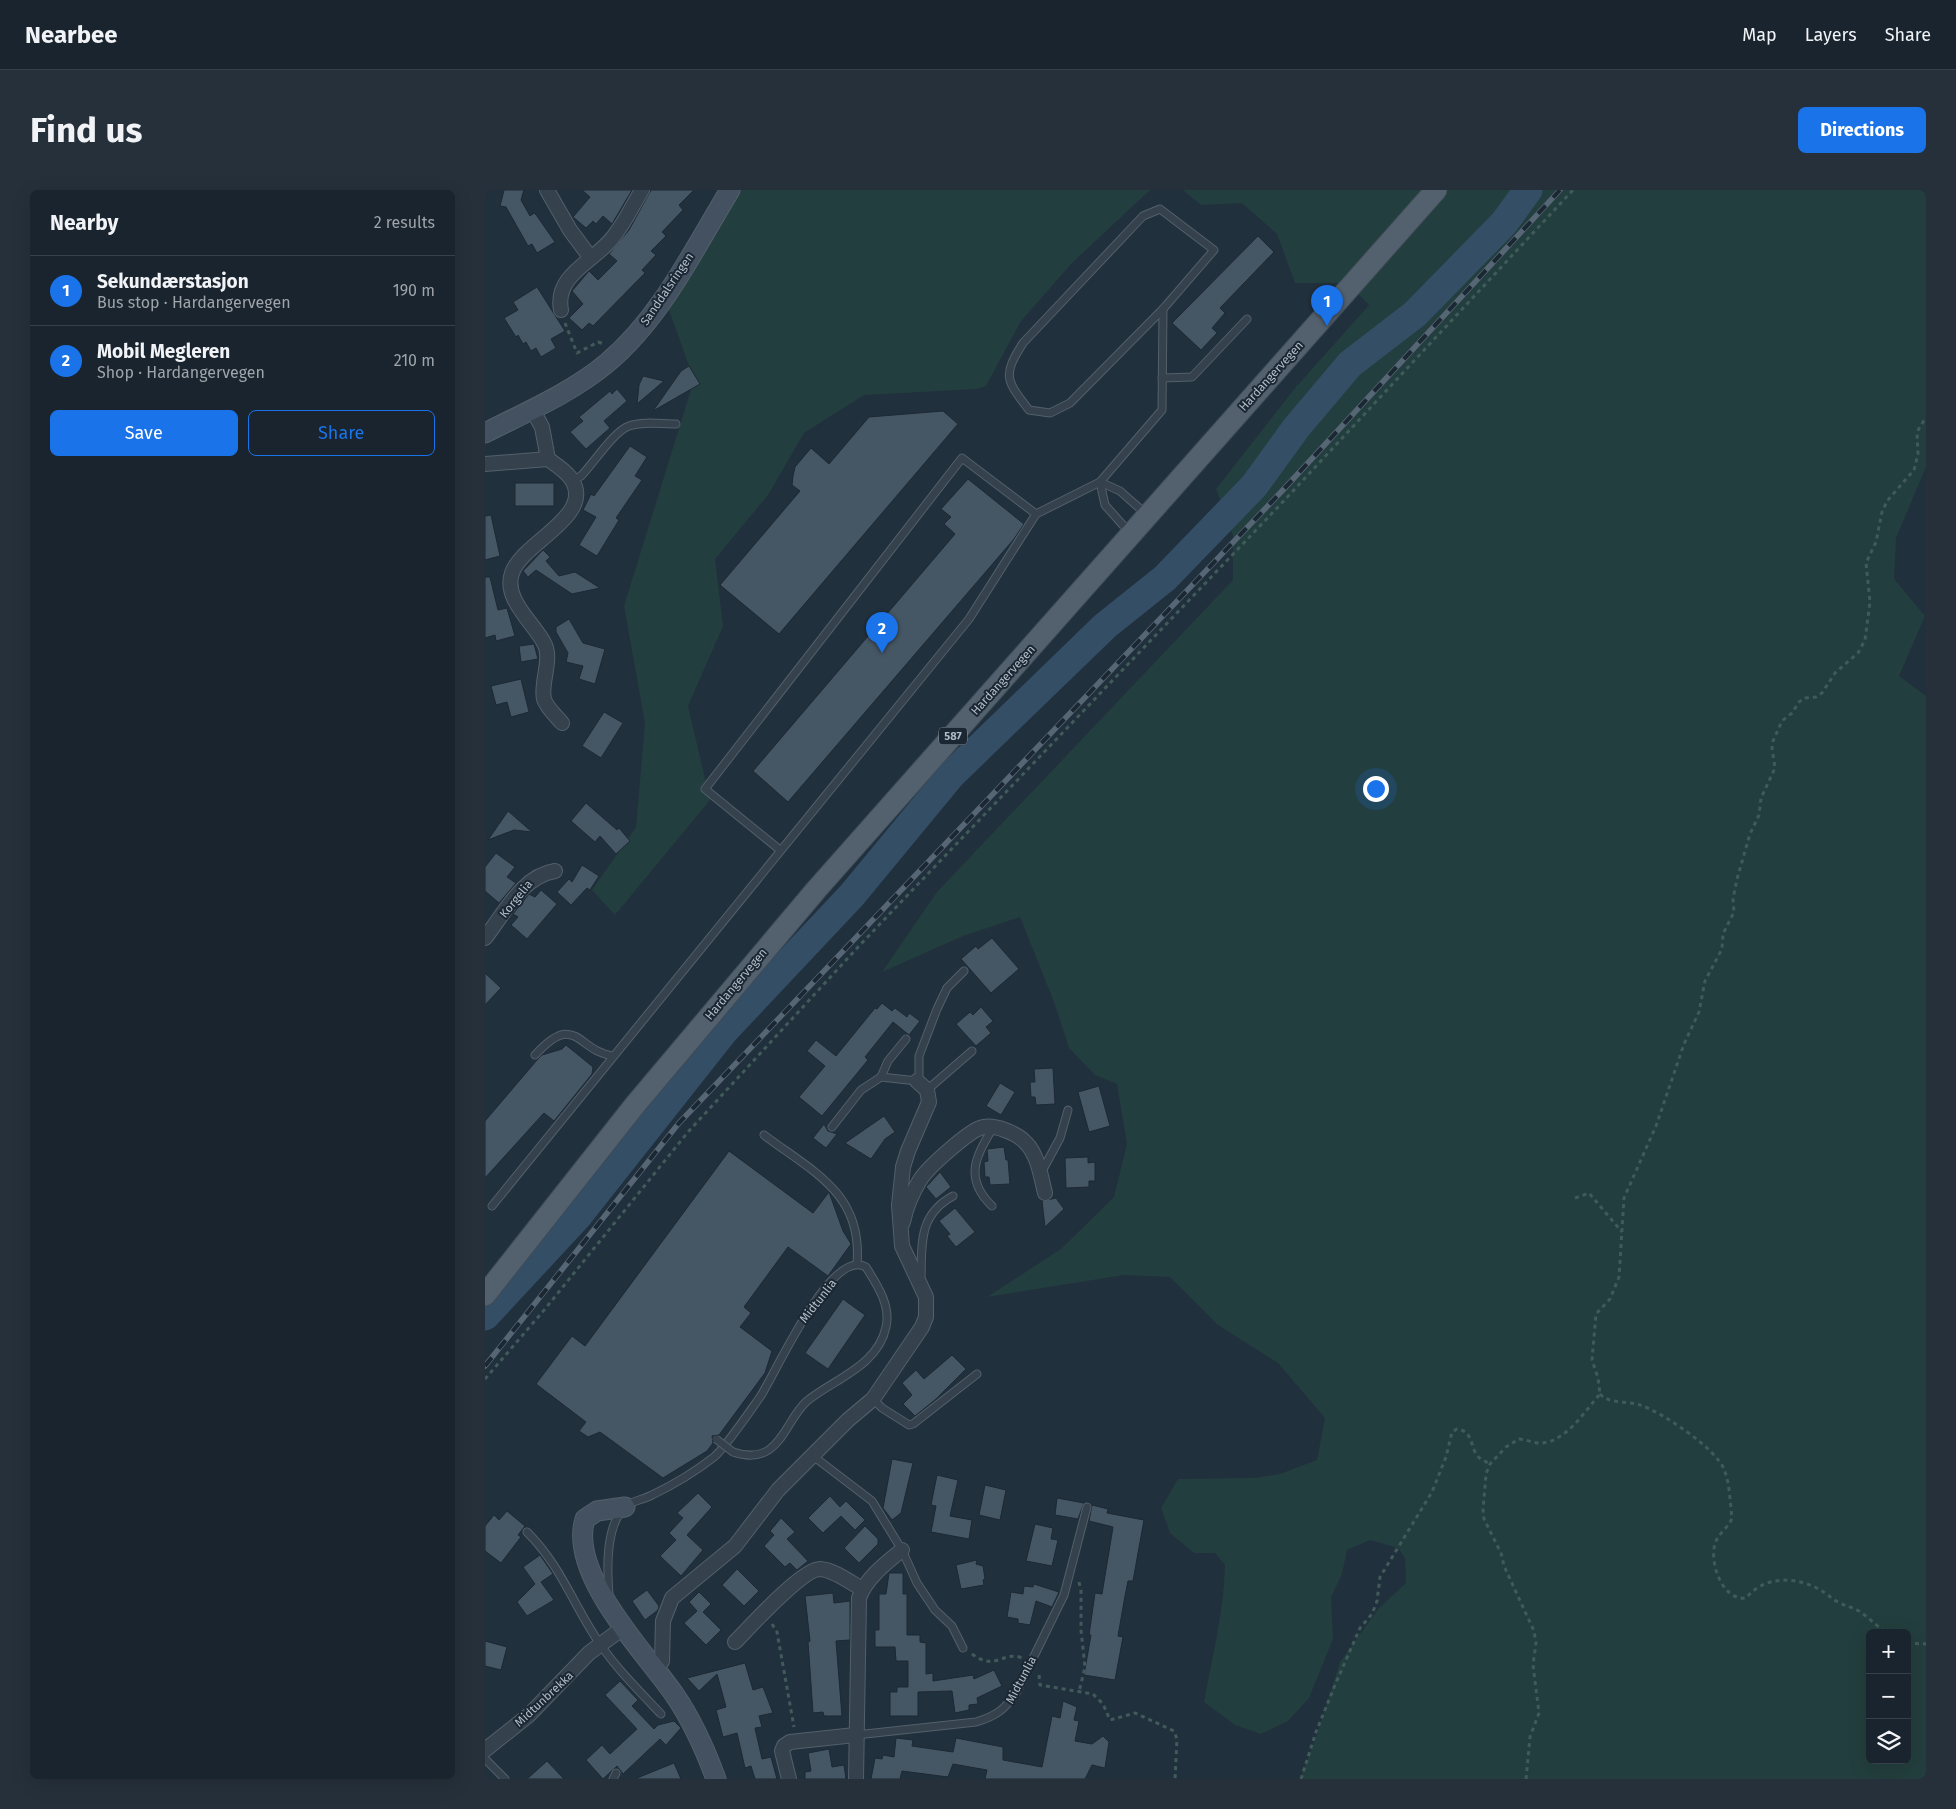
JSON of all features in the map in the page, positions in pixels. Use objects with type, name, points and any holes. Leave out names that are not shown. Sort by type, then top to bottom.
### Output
[{"type":"main road","name":"Sanddalsringen","points":[[485,433],[562,393],[607,363],[642,327],[681,270],[730,190]]},
{"type":"main road","name":"Hardangervegen","points":[[485,1295],[691,1036],[822,883],[1436,190]]},
{"type":"main road","name":"Midtunlia","points":[[625,1507],[597,1511],[589,1515],[583,1524],[587,1563],[594,1581],[623,1628],[689,1718],[716,1779]]},
{"type":"street","points":[[547,190],[570,230],[590,257]]},
{"type":"street","points":[[561,310],[560,292],[590,257],[613,238],[642,190]]},
{"type":"street","points":[[531,409],[542,427],[548,459],[573,480],[577,492],[575,503],[564,520],[517,563],[511,575],[510,587],[515,600],[545,645],[544,699],[562,724]]},
{"type":"street","points":[[485,464],[548,459]]},
{"type":"street","name":"Korgelia","points":[[485,938],[525,886],[535,877],[555,871]]},
{"type":"street","points":[[655,1670],[662,1661],[663,1621],[672,1598],[735,1546],[778,1490],[848,1420],[873,1399],[922,1327],[927,1308],[921,1284],[902,1246],[899,1205],[903,1167],[929,1102],[922,1085]]},
{"type":"street","points":[[900,1233],[912,1197],[921,1179],[932,1166],[980,1128],[993,1128],[1016,1135],[1026,1143],[1032,1152],[1040,1173],[1045,1193]]},
{"type":"street","points":[[856,1779],[855,1735],[858,1612],[862,1589],[881,1568],[902,1550]]},
{"type":"street","points":[[735,1642],[811,1570],[828,1570],[862,1589]]},
{"type":"street","name":"Midtunbrekka","points":[[485,1750],[556,1691],[589,1653],[601,1645],[609,1636],[623,1628]]},
{"type":"street","name":"Midtunlia","points":[[797,1741],[855,1735]]},
{"type":"street","points":[[789,1779],[782,1749],[790,1742],[797,1741]]},
{"type":"lane","points":[[492,1206],[969,619],[1036,514],[1100,482],[1162,410],[1163,309],[1214,250],[1160,209],[1143,216],[1023,342],[1009,365],[1010,386],[1029,410],[1050,413],[1071,403],[1163,309]]},
{"type":"lane","points":[[1162,378],[1192,377],[1247,319]]},
{"type":"lane","points":[[573,480],[581,476],[617,434],[626,427],[676,424]]},
{"type":"lane","points":[[780,850],[705,789],[963,458],[1036,514]]},
{"type":"lane","points":[[1100,482],[1120,491],[1147,515]]},
{"type":"lane","points":[[1100,482],[1105,505],[1131,534]]},
{"type":"lane","points":[[922,1085],[919,1076],[919,1056],[947,988],[964,971]]},
{"type":"lane","points":[[535,1055],[557,1036],[570,1035],[582,1039],[605,1055],[613,1056]]},
{"type":"lane","points":[[831,1128],[861,1090],[881,1076],[889,1061],[906,1040]]},
{"type":"lane","points":[[881,1076],[922,1085],[972,1051]]},
{"type":"lane","points":[[1040,1173],[1046,1166],[1049,1154],[1059,1138],[1068,1110]]},
{"type":"lane","points":[[992,1206],[984,1198],[974,1173],[974,1164],[978,1152],[993,1128]]},
{"type":"lane","points":[[716,1440],[733,1452],[752,1456],[771,1449],[807,1401],[860,1366],[882,1339],[886,1329],[886,1308],[881,1292],[866,1267],[857,1264],[858,1251],[855,1224],[840,1194],[830,1184],[764,1135]]},
{"type":"lane","points":[[921,1284],[921,1236],[924,1227],[944,1201],[953,1196]]},
{"type":"lane","name":"Midtunlia","points":[[610,1607],[607,1554],[613,1530],[625,1507],[663,1490],[715,1456],[771,1381],[797,1326],[841,1272],[857,1264]]},
{"type":"lane","points":[[873,1399],[882,1408],[909,1425],[913,1424],[977,1374]]},
{"type":"lane","points":[[813,1456],[872,1501],[902,1550],[917,1583],[935,1610],[952,1626],[963,1648]]},
{"type":"lane","name":"Midtunlia","points":[[855,1735],[976,1722],[998,1714],[1015,1693],[1064,1595],[1087,1507]]},
{"type":"lane","points":[[527,1532],[542,1547],[558,1569],[601,1645],[661,1714]]},
{"type":"lane","points":[[485,1759],[505,1779]]},
{"type":"path","points":[[485,1379],[545,1309],[688,1132],[859,946],[1279,506],[1573,190]]},
{"type":"path","points":[[561,310],[577,353],[598,342],[605,344]]},
{"type":"path","points":[[597,349],[610,338]]},
{"type":"path","points":[[1526,1779],[1531,1737],[1539,1713],[1533,1665],[1536,1643],[1534,1631],[1504,1566],[1501,1553],[1484,1520],[1486,1474],[1490,1464],[1506,1447],[1519,1439],[1541,1444],[1555,1440],[1568,1431],[1600,1394],[1598,1378],[1592,1360],[1596,1314],[1610,1299],[1619,1277],[1626,1192],[1656,1126],[1684,1044],[1699,1012],[1705,981],[1722,948],[1723,934],[1734,912],[1733,899],[1737,879],[1750,834],[1759,816],[1761,798],[1775,768],[1771,748],[1773,741],[1782,721],[1792,713],[1799,702],[1805,698],[1816,697],[1822,693],[1835,673],[1858,653],[1865,640],[1870,602],[1866,563],[1876,542],[1882,512],[1887,501],[1914,470],[1918,454],[1917,432],[1926,417]]},
{"type":"path","points":[[1575,1198],[1589,1193],[1622,1232]]},
{"type":"path","points":[[1600,1394],[1613,1400],[1637,1404],[1662,1416],[1703,1446],[1723,1468],[1732,1518],[1717,1540],[1715,1548],[1716,1572],[1718,1579],[1730,1592],[1737,1597],[1746,1598],[1761,1584],[1781,1579],[1789,1580],[1824,1592],[1837,1602],[1860,1612],[1881,1629]]},
{"type":"path","points":[[1301,1779],[1316,1732],[1335,1685],[1360,1628],[1371,1614],[1377,1601],[1380,1577],[1432,1492],[1446,1458],[1452,1432],[1457,1429],[1464,1430],[1469,1435],[1476,1454],[1490,1464]]},
{"type":"path","points":[[1069,1578],[1081,1584],[1082,1651],[1085,1667],[1079,1692],[1093,1694],[1103,1704],[1110,1720],[1135,1713],[1174,1731],[1177,1744],[1175,1779]]},
{"type":"path","points":[[763,1615],[777,1632],[797,1741]]},
{"type":"path","points":[[1911,1643],[1926,1644]]},
{"type":"green space","points":[[731,190],[1150,190],[1072,263],[1021,321],[986,386],[976,389],[864,395],[804,433],[768,495],[715,559],[723,626],[688,706],[710,800],[615,915],[592,890],[636,827],[645,723],[624,606],[694,380],[668,307]]},
{"type":"green space","points":[[1183,190],[1926,190],[1926,467],[1896,538],[1894,579],[1925,616],[1899,676],[1926,696],[1926,1779],[1300,1779],[1318,1732],[1340,1662],[1379,1608],[1406,1583],[1405,1558],[1398,1548],[1370,1540],[1347,1550],[1342,1574],[1331,1597],[1333,1639],[1309,1698],[1288,1721],[1261,1734],[1235,1725],[1204,1702],[1220,1617],[1225,1565],[1215,1553],[1194,1553],[1170,1533],[1161,1508],[1178,1479],[1254,1478],[1280,1474],[1317,1460],[1325,1418],[1278,1363],[1218,1325],[1170,1277],[1124,1275],[987,1297],[1061,1249],[1114,1197],[1127,1144],[1117,1084],[1095,1075],[1069,1048],[1054,1002],[1020,917],[963,936],[882,972],[937,892],[1233,580],[1233,536],[1216,489],[1295,388],[1369,305],[1348,283],[1295,283],[1277,234],[1242,203],[1201,205]]},
{"type":"building","points":[[504,190],[524,190],[521,200],[530,216],[534,213],[537,216],[555,242],[537,253],[532,244],[528,246],[506,207],[500,206]]},
{"type":"building","points":[[582,190],[632,190],[612,224],[603,216],[596,224],[593,221],[586,228],[573,217],[590,197]]},
{"type":"building","points":[[651,190],[694,190],[679,205],[683,210],[662,232],[666,236],[651,251],[656,255],[642,270],[645,273],[593,326],[589,323],[582,330],[569,318],[583,304],[572,291],[589,271],[598,280],[617,261],[609,254],[629,230]]},
{"type":"building","points":[[1258,236],[1274,252],[1220,308],[1225,313],[1212,328],[1217,333],[1201,350],[1172,323]]},
{"type":"building","points":[[537,287],[565,331],[551,339],[556,348],[541,357],[536,348],[531,351],[526,342],[523,344],[518,335],[516,337],[504,318],[518,310],[513,302]]},
{"type":"building","points":[[689,366],[700,384],[653,411],[681,371]]},
{"type":"building","points":[[643,376],[664,381],[637,404],[639,385]]},
{"type":"building","points":[[617,389],[627,401],[604,421],[610,428],[586,449],[570,432],[583,421],[579,417],[610,391],[612,394]]},
{"type":"building","points":[[943,411],[958,424],[779,634],[720,585],[800,491],[792,485],[795,467],[811,448],[829,464],[869,417]]},
{"type":"building","points":[[630,446],[647,457],[635,476],[642,480],[616,518],[619,520],[597,556],[579,545],[596,517],[583,510],[591,494],[594,496]]},
{"type":"building","points":[[968,479],[1024,524],[1014,539],[788,802],[753,771],[955,534],[944,524],[951,517],[941,509]]},
{"type":"building","points":[[515,483],[554,483],[554,506],[515,506]]},
{"type":"building","points":[[491,515],[500,556],[485,560],[485,516]]},
{"type":"building","points":[[543,550],[550,557],[546,561],[559,576],[575,572],[600,588],[572,594],[536,570],[528,577],[523,571]]},
{"type":"building","points":[[485,577],[490,577],[498,610],[507,608],[515,636],[496,641],[495,635],[485,638]]},
{"type":"building","points":[[569,619],[583,643],[605,649],[595,684],[579,679],[583,666],[566,662],[568,653],[556,632],[556,627]]},
{"type":"building","points":[[534,644],[538,659],[521,662],[519,646]]},
{"type":"building","points":[[521,679],[529,712],[511,717],[507,702],[496,705],[491,686]]},
{"type":"building","points":[[604,712],[623,723],[601,758],[582,746]]},
{"type":"building","points":[[586,803],[617,830],[619,828],[630,841],[616,854],[600,836],[595,842],[571,821]]},
{"type":"building","points":[[508,811],[532,832],[514,830],[488,840]]},
{"type":"building","points":[[496,853],[515,867],[507,877],[516,883],[499,903],[485,891],[485,867]]},
{"type":"building","points":[[582,865],[599,876],[590,890],[587,888],[571,905],[557,892],[569,879],[572,882]]},
{"type":"building","points":[[541,890],[557,904],[527,939],[511,925],[518,917],[513,914],[529,894],[535,897]]},
{"type":"building","points":[[992,938],[1019,969],[991,993],[961,959],[976,946],[978,949]]},
{"type":"building","points":[[485,973],[501,988],[485,1005]]},
{"type":"building","points":[[882,1003],[892,1011],[895,1008],[907,1017],[909,1013],[920,1021],[909,1035],[893,1022],[865,1057],[868,1060],[822,1116],[799,1097],[825,1066],[807,1051],[816,1040],[836,1056],[875,1008],[877,1009]]},
{"type":"building","points":[[981,1007],[993,1021],[986,1027],[991,1033],[976,1046],[956,1024],[970,1012],[973,1015]]},
{"type":"building","points":[[566,1045],[593,1067],[592,1074],[554,1121],[544,1113],[485,1178],[485,1121],[542,1055],[562,1049]]},
{"type":"building","points":[[1053,1068],[1055,1104],[1036,1105],[1035,1097],[1031,1097],[1030,1082],[1035,1082],[1034,1069]]},
{"type":"building","points":[[1000,1083],[1015,1092],[1001,1115],[986,1106]]},
{"type":"building","points":[[1099,1086],[1110,1126],[1089,1132],[1078,1092]]},
{"type":"building","points":[[884,1116],[895,1132],[885,1139],[871,1159],[845,1143]]},
{"type":"building","points":[[824,1124],[828,1131],[837,1134],[826,1148],[813,1138]]},
{"type":"building","points":[[1004,1147],[1006,1160],[1008,1160],[1010,1184],[990,1185],[989,1177],[985,1177],[984,1162],[988,1161],[987,1149]]},
{"type":"building","points":[[729,1151],[813,1213],[829,1192],[843,1231],[851,1244],[828,1276],[788,1247],[744,1307],[751,1313],[740,1327],[772,1351],[765,1373],[719,1435],[712,1436],[713,1443],[707,1451],[663,1478],[600,1432],[588,1437],[579,1431],[586,1422],[536,1384],[572,1336],[585,1346]]},
{"type":"building","points":[[1088,1157],[1088,1163],[1095,1162],[1095,1181],[1089,1181],[1089,1187],[1066,1188],[1065,1158]]},
{"type":"building","points":[[940,1172],[951,1187],[936,1199],[926,1187]]},
{"type":"building","points":[[1056,1198],[1064,1209],[1045,1227],[1042,1201]]},
{"type":"building","points":[[955,1208],[975,1232],[956,1247],[947,1236],[950,1234],[939,1221]]},
{"type":"building","points":[[843,1299],[865,1315],[828,1369],[805,1353]]},
{"type":"building","points":[[952,1355],[966,1369],[936,1399],[915,1416],[903,1404],[912,1395],[902,1383],[916,1370],[924,1379]]},
{"type":"building","points":[[892,1459],[913,1463],[901,1513],[892,1520],[883,1508]]},
{"type":"building","points":[[937,1475],[958,1480],[950,1516],[972,1520],[969,1539],[931,1532],[936,1506],[931,1505]]},
{"type":"building","points":[[985,1485],[1006,1490],[1000,1520],[979,1515]]},
{"type":"building","points":[[698,1493],[712,1507],[687,1535],[703,1550],[681,1576],[660,1556],[676,1540],[669,1533],[683,1518],[677,1513]]},
{"type":"building","points":[[830,1496],[840,1507],[846,1501],[865,1520],[855,1530],[841,1516],[823,1533],[808,1518]]},
{"type":"building","points":[[1057,1498],[1084,1503],[1078,1519],[1055,1515]]},
{"type":"building","points":[[1092,1505],[1108,1509],[1107,1513],[1144,1520],[1133,1581],[1128,1581],[1125,1596],[1118,1636],[1123,1637],[1115,1680],[1084,1675],[1091,1635],[1089,1635],[1095,1593],[1102,1594],[1113,1527],[1089,1521]]},
{"type":"building","points":[[507,1511],[525,1526],[518,1535],[521,1537],[501,1563],[485,1551],[485,1526],[494,1515],[499,1520]]},
{"type":"building","points":[[781,1518],[795,1532],[787,1539],[808,1561],[797,1570],[790,1563],[785,1567],[764,1546],[774,1535],[770,1531]]},
{"type":"building","points":[[1035,1524],[1053,1528],[1051,1539],[1058,1540],[1052,1566],[1026,1561]]},
{"type":"building","points":[[865,1526],[878,1539],[878,1544],[859,1563],[844,1548]]},
{"type":"building","points":[[540,1555],[553,1574],[541,1582],[554,1600],[527,1616],[517,1602],[535,1584],[523,1567]]},
{"type":"building","points":[[977,1560],[976,1564],[983,1566],[984,1585],[961,1589],[956,1565]]},
{"type":"building","points":[[737,1569],[759,1591],[744,1606],[722,1585]]},
{"type":"building","points":[[889,1573],[903,1573],[903,1594],[907,1594],[907,1635],[920,1635],[920,1642],[926,1643],[926,1674],[933,1673],[933,1681],[973,1675],[974,1679],[994,1670],[1002,1686],[977,1698],[978,1704],[969,1705],[969,1710],[955,1713],[952,1691],[918,1692],[918,1716],[890,1716],[890,1692],[897,1692],[897,1687],[908,1687],[908,1661],[896,1661],[895,1647],[875,1647],[875,1630],[879,1630],[879,1594],[886,1594]]},
{"type":"building","points":[[1034,1584],[1059,1592],[1052,1607],[1036,1601],[1030,1625],[1018,1623],[1018,1619],[1007,1617],[1011,1592],[1023,1594],[1024,1586],[1033,1587]]},
{"type":"building","points":[[647,1590],[659,1606],[658,1610],[645,1620],[632,1601]]},
{"type":"building","points":[[699,1592],[711,1604],[703,1612],[721,1630],[706,1645],[684,1623],[697,1611],[689,1602]]},
{"type":"building","points":[[833,1593],[834,1603],[850,1601],[850,1640],[836,1641],[842,1716],[824,1716],[823,1712],[813,1713],[808,1642],[810,1641],[805,1596]]},
{"type":"building","points":[[485,1641],[507,1647],[501,1670],[485,1666]]},
{"type":"building","points":[[745,1663],[753,1690],[763,1687],[773,1713],[759,1716],[762,1727],[755,1728],[762,1759],[771,1757],[777,1779],[755,1779],[751,1766],[745,1768],[737,1733],[723,1737],[716,1710],[726,1707],[717,1674],[699,1691],[687,1678]]},
{"type":"building","points":[[620,1681],[638,1700],[632,1706],[654,1729],[658,1725],[674,1721],[681,1728],[666,1745],[660,1739],[623,1774],[617,1766],[603,1779],[586,1760],[602,1745],[610,1754],[637,1729],[605,1695]]},
{"type":"building","points":[[1063,1701],[1077,1707],[1074,1720],[1079,1721],[1075,1741],[1092,1744],[1103,1736],[1109,1742],[1105,1768],[1092,1765],[1085,1779],[985,1779],[987,1770],[953,1764],[948,1777],[902,1771],[900,1779],[871,1779],[875,1758],[882,1759],[883,1755],[894,1757],[896,1738],[913,1740],[912,1746],[953,1752],[956,1738],[1003,1747],[1003,1760],[1042,1767],[1052,1716],[1060,1718]]},
{"type":"building","points":[[829,1749],[832,1767],[844,1765],[846,1779],[805,1779],[805,1772],[811,1771],[808,1753]]},
{"type":"building","points":[[547,1761],[564,1779],[527,1779]]},
{"type":"building","points":[[674,1763],[681,1779],[637,1779],[637,1778]]},
{"type":"waterway","points":[[485,1316],[577,1217],[724,1031],[852,895],[951,775],[1105,626],[1165,578],[1254,486],[1296,428],[1350,364],[1415,314],[1504,223],[1528,190]]},
{"type":"railway","points":[[485,1366],[679,1123],[1282,491],[1560,190]]},
{"type":"place","name":"Sekundærstasjon","points":[[1327,326]]},
{"type":"place","name":"Mobil Megleren","points":[[882,653]]}]
